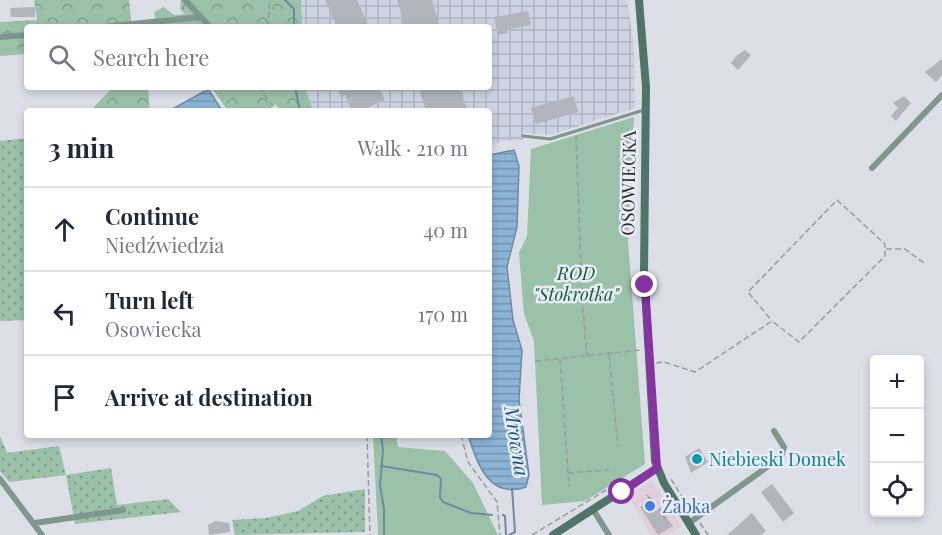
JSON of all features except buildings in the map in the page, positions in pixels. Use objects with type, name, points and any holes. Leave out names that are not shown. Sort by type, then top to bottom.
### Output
[{"type":"street","points":[[185,0],[208,24]]},
{"type":"street","name":"OSOWIECKA","points":[[639,0],[646,110],[644,243],[648,350],[657,468],[693,521],[696,535]]},
{"type":"street","points":[[130,24],[201,16]]},
{"type":"street","points":[[0,38],[24,35]]},
{"type":"street","points":[[872,168],[942,95]]},
{"type":"street","points":[[693,521],[781,457],[784,447],[774,431]]},
{"type":"street","points":[[553,535],[594,511],[657,468]]},
{"type":"street","points":[[0,479],[3,486],[35,523],[42,535]]},
{"type":"street","points":[[35,523],[123,510]]},
{"type":"street","points":[[594,511],[609,535]]},
{"type":"lane","points":[[523,136],[550,139],[638,110],[646,110]]},
{"type":"path","points":[[268,24],[270,0]]},
{"type":"path","points":[[260,90],[275,108]]},
{"type":"path","points":[[576,130],[582,297],[587,356]]},
{"type":"path","points":[[837,200],[885,244],[885,256],[799,342],[772,321],[748,292],[837,200]]},
{"type":"path","points":[[885,249],[905,249],[924,263]]},
{"type":"path","points":[[649,364],[664,362],[695,372],[772,321]]},
{"type":"path","points":[[535,361],[648,350]]},
{"type":"path","points":[[609,353],[618,447]]},
{"type":"path","points":[[560,359],[569,487]]},
{"type":"path","points":[[367,438],[369,535]]},
{"type":"path","points":[[462,438],[468,462],[497,502],[500,535]]},
{"type":"path","points":[[567,473],[609,470]]},
{"type":"path","points":[[667,481],[672,478],[693,521],[708,535]]},
{"type":"path","points":[[532,535],[618,483]]},
{"type":"path","points":[[647,495],[656,510],[660,508],[666,518],[669,516],[666,511]]},
{"type":"path","points":[[663,513],[673,507]]},
{"type":"shaded area","points":[[301,0],[627,0],[634,46],[635,108],[550,135],[523,133],[523,140],[501,141],[492,146],[492,108],[312,108],[306,90],[492,90],[492,24],[302,24]]},
{"type":"shaded area","points":[[652,480],[682,526],[668,535],[651,535],[628,496]]},
{"type":"green space","points":[[34,0],[129,0],[132,24],[24,24],[24,54],[0,56],[0,22],[37,20]]},
{"type":"green space","points":[[181,0],[301,0],[302,24],[156,24],[154,12],[164,7],[174,15],[185,14],[180,9]]},
{"type":"green space","points":[[110,90],[148,90],[150,108],[93,108]]},
{"type":"green space","points":[[213,90],[306,90],[312,108],[279,108],[275,104],[271,108],[226,108]]},
{"type":"green space","name":"ROD \"Stokrotka\"","points":[[634,117],[628,241],[645,464],[585,501],[542,505],[534,341],[524,314],[519,253],[527,236],[531,149]]},
{"type":"green space","points":[[24,138],[24,320],[0,321],[0,141]]},
{"type":"green space","points":[[0,436],[7,453],[59,446],[66,475],[9,482],[0,471]]},
{"type":"green space","points":[[373,438],[396,438],[398,447],[445,451],[473,483],[498,535],[378,535]]},
{"type":"green space","points":[[111,468],[117,505],[168,499],[181,512],[75,524],[66,475]]},
{"type":"green space","points":[[365,489],[365,532],[235,535],[232,520],[266,518],[298,511],[323,496]]},
{"type":"water","points":[[209,90],[220,108],[174,108]]},
{"type":"water","points":[[514,150],[519,166],[517,227],[507,267],[513,320],[522,350],[519,400],[529,475],[526,487],[513,490],[502,488],[486,476],[480,467],[469,438],[492,438],[492,154]]},
{"type":"waterway","name":"Mrowna","points":[[285,0],[294,9],[294,24]]},
{"type":"waterway","name":"Mrowna","points":[[296,90],[299,108]]},
{"type":"waterway","name":"Mrowna","points":[[381,438],[383,450],[380,486],[384,509],[384,535]]},
{"type":"waterway","name":"Mrowna","points":[[381,466],[437,475],[441,479],[440,497],[443,502],[471,513],[492,515]]},
{"type":"waterway","name":"Mrowna","points":[[509,535],[515,532],[512,488]]},
{"type":"waterway","name":"Mrowna","points":[[503,515],[505,516],[506,535]]},
{"type":"place","name":"Niebieski Domek","points":[[697,459]]},
{"type":"place","name":"Żabka","points":[[650,506]]},
{"type":"route","points":[[622,492],[657,468],[645,285]]}]
